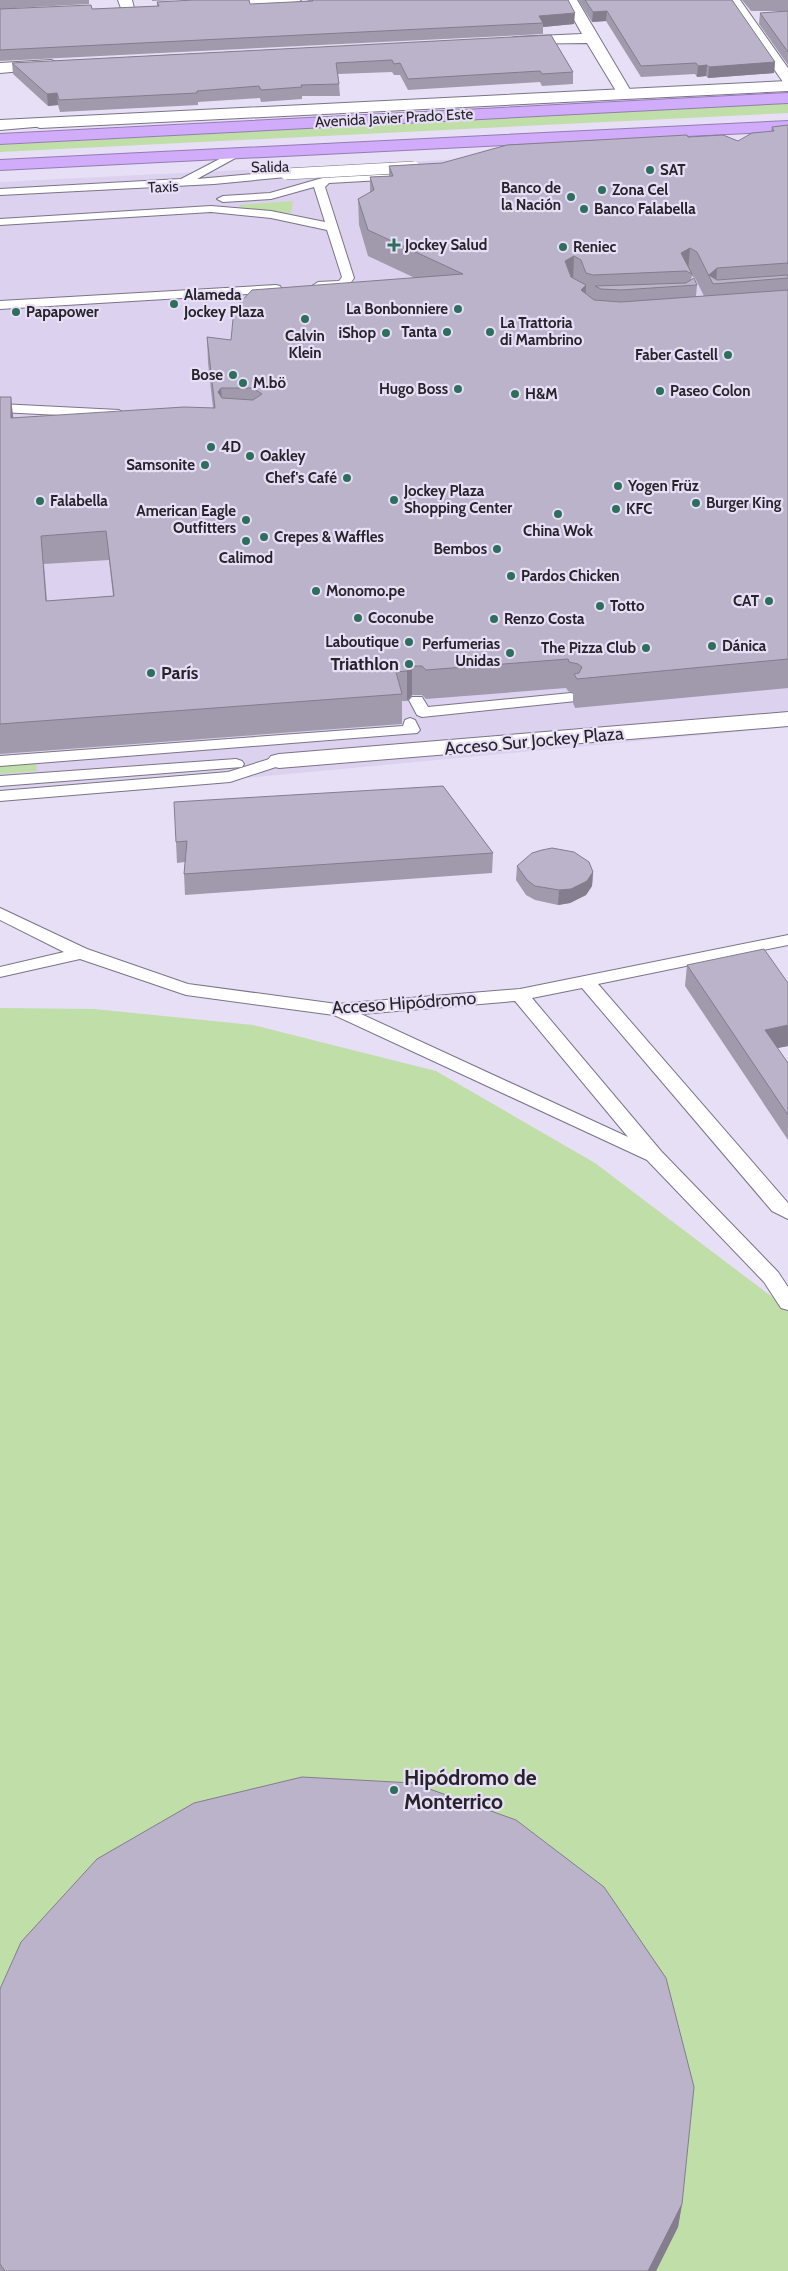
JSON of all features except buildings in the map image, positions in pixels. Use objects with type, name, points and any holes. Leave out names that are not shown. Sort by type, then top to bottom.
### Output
[{"type":"highway","name":"Avenida Javier Prado Este","points":[[0,139],[788,98]]},
{"type":"highway","points":[[434,116],[487,100]]},
{"type":"highway","points":[[0,136],[40,123]]},
{"type":"highway","name":"Avenida Javier Prado Este","points":[[0,165],[788,126]]},
{"type":"street","points":[[195,5],[294,0]]},
{"type":"street","points":[[570,0],[624,93]]},
{"type":"street","points":[[734,0],[788,79]]},
{"type":"street","points":[[746,18],[763,17]]},
{"type":"street","points":[[503,42],[593,38]]},
{"type":"street","points":[[0,68],[69,64]]},
{"type":"street","name":"Avenida Javier Prado Este","points":[[0,125],[788,86]]},
{"type":"street","name":"Acceso Sur Jockey Plaza","points":[[279,761],[788,719]]},
{"type":"lane","points":[[528,150],[595,136]]},
{"type":"lane","points":[[180,183],[235,154]]},
{"type":"lane","points":[[0,192],[214,181],[286,174],[421,171],[326,180],[318,186],[348,279],[335,285],[304,287]]},
{"type":"lane","name":"Salida","points":[[214,181],[267,183],[326,180]]},
{"type":"lane","name":"Taxis","points":[[0,211],[271,196],[326,180]]},
{"type":"lane","points":[[0,222],[211,209],[244,210],[289,216],[330,227]]},
{"type":"lane","points":[[0,305],[286,288]]},
{"type":"lane","points":[[0,408],[137,415]]},
{"type":"lane","points":[[417,700],[422,712],[571,698]]},
{"type":"lane","points":[[0,761],[412,730],[410,723]]},
{"type":"lane","points":[[0,781],[279,761]]},
{"type":"lane","points":[[0,796],[230,777],[279,761]]},
{"type":"lane","name":"Acceso Hipódromo","points":[[0,913],[30,926],[81,953],[186,989],[337,1010],[520,995],[788,940]]},
{"type":"lane","points":[[0,972],[81,953]]},
{"type":"lane","points":[[586,981],[772,1198],[788,1212]]},
{"type":"lane","points":[[520,995],[654,1156],[771,1277],[788,1303]]},
{"type":"lane","points":[[337,1010],[654,1156]]},
{"type":"shaded area","name":"Jockey Plaza Shopping Center","points":[[788,143],[788,727],[0,801],[0,182]]},
{"type":"green space","points":[[788,102],[788,113],[0,152],[0,145]]},
{"type":"green space","points":[[293,201],[291,213],[243,208],[238,205]]},
{"type":"green space","points":[[36,761],[37,771],[0,774],[0,764]]},
{"type":"green space","name":"Hipódromo de Monterrico","points":[[0,1008],[94,1009],[253,1025],[436,1071],[595,1163],[788,1309],[788,2271],[0,2271]]},
{"type":"place","name":"SAT","points":[[650,170]]},
{"type":"place","name":"Zona Cel","points":[[602,190]]},
{"type":"place","name":"Banco de la Nación","points":[[571,197]]},
{"type":"place","name":"Banco Falabella","points":[[584,209]]},
{"type":"place","name":"Jockey Salud","points":[[394,245]]},
{"type":"place","name":"Reniec","points":[[563,247]]},
{"type":"place","name":"Alameda Jockey Plaza","points":[[174,304]]},
{"type":"place","name":"La Bonbonniere","points":[[458,309]]},
{"type":"place","name":"Papapower","points":[[16,312]]},
{"type":"place","name":"Calvin Klein","points":[[305,319]]},
{"type":"place","name":"Tanta","points":[[447,332]]},
{"type":"place","name":"La Trattoria di Mambrino","points":[[490,332]]},
{"type":"place","name":"iShop","points":[[386,333]]},
{"type":"place","name":"Faber Castell","points":[[728,355]]},
{"type":"place","name":"Bose","points":[[233,375]]},
{"type":"place","name":"M.bö","points":[[243,383]]},
{"type":"place","name":"Hugo Boss","points":[[458,389]]},
{"type":"place","name":"Paseo Colon","points":[[660,391]]},
{"type":"place","name":"H&M","points":[[515,394]]},
{"type":"place","name":"4D","points":[[211,447]]},
{"type":"place","name":"Oakley","points":[[250,456]]},
{"type":"place","name":"Samsonite","points":[[205,465]]},
{"type":"place","name":"Chef's Café","points":[[347,478]]},
{"type":"place","name":"Yogen Früz","points":[[618,486]]},
{"type":"place","name":"Jockey Plaza Shopping Center","points":[[394,500]]},
{"type":"place","name":"Falabella","points":[[40,501]]},
{"type":"place","name":"Burger King","points":[[696,503]]},
{"type":"place","name":"KFC","points":[[616,509]]},
{"type":"place","name":"China Wok","points":[[558,514]]},
{"type":"place","name":"American Eagle Outfitters","points":[[246,520]]},
{"type":"place","name":"Crepes & Waffles","points":[[264,537]]},
{"type":"place","name":"Calimod","points":[[246,541]]},
{"type":"place","name":"Bembos","points":[[497,549]]},
{"type":"place","name":"Pardos Chicken","points":[[511,576]]},
{"type":"place","name":"Monomo.pe","points":[[316,591]]},
{"type":"place","name":"CAT","points":[[769,601]]},
{"type":"place","name":"Totto","points":[[600,606]]},
{"type":"place","name":"Coconube","points":[[358,618]]},
{"type":"place","name":"Renzo Costa","points":[[494,619]]},
{"type":"place","name":"Laboutique","points":[[409,642]]},
{"type":"place","name":"Dánica","points":[[712,646]]},
{"type":"place","name":"The Pizza Club","points":[[646,648]]},
{"type":"place","name":"Perfumerias Unidas","points":[[510,653]]},
{"type":"place","name":"Triathlon","points":[[409,664]]},
{"type":"place","name":"París","points":[[151,673]]},
{"type":"place","name":"Hipódromo de Monterrico","points":[[394,1790]]}]
